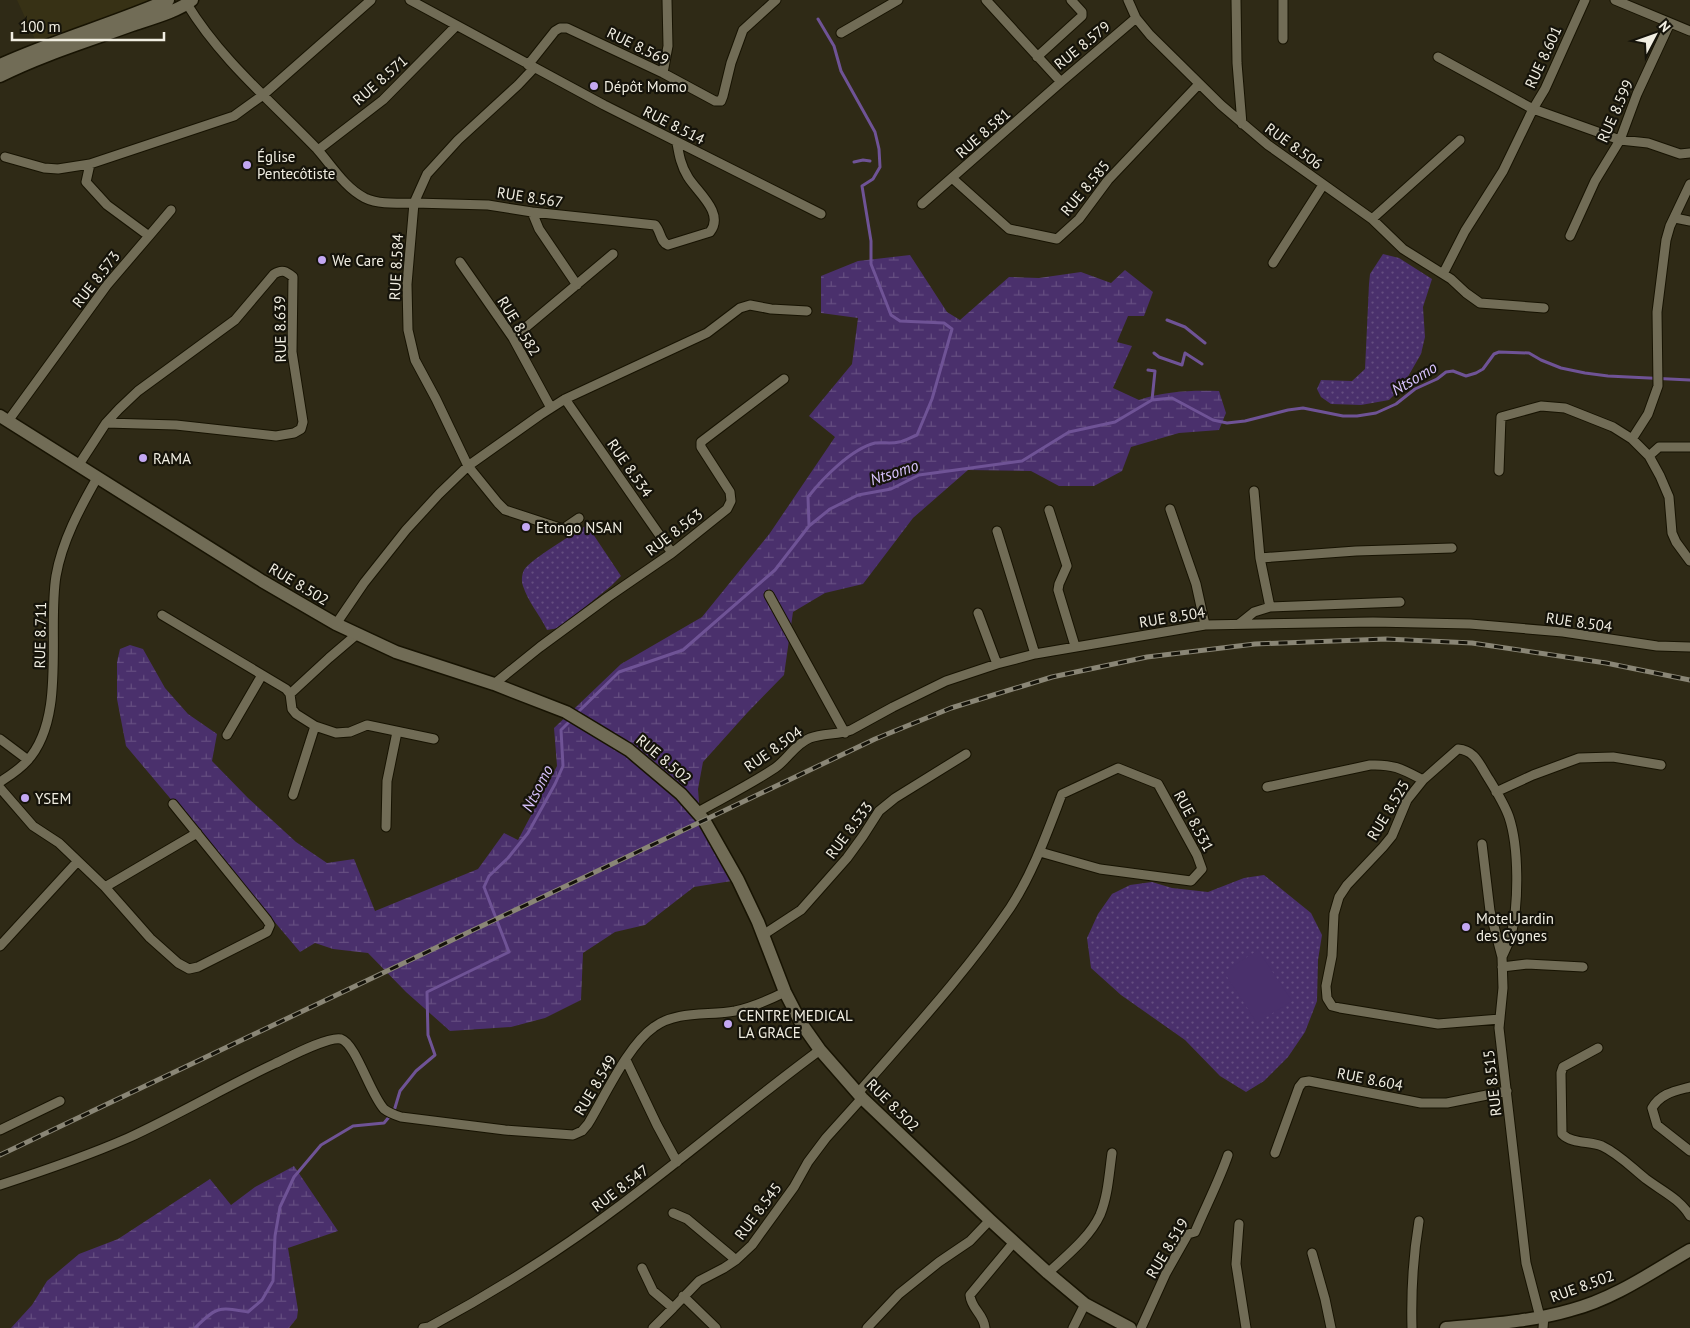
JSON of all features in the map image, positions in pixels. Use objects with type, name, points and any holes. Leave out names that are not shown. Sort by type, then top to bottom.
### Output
[{"type":"main road","points":[[0,65],[26,53],[136,14],[168,0]]},
{"type":"main road","points":[[0,76],[52,54],[189,2]]},
{"type":"main road","name":"RUE 8.502","points":[[4,419],[262,581],[356,635],[396,652],[494,684],[566,712],[629,750],[681,794],[698,812],[738,880],[801,1023],[820,1050],[860,1096],[1048,1273],[1085,1304],[1130,1328]]},
{"type":"main road","name":"RUE 8.502","points":[[1446,1328],[1542,1321],[1622,1290],[1690,1250]]},
{"type":"street","points":[[5,157],[44,168],[58,169],[90,164],[234,116],[263,95],[371,0]]},
{"type":"street","name":"RUE 8.514","points":[[410,0],[531,67],[677,143],[821,214]]},
{"type":"street","points":[[663,73],[668,46],[666,0]]},
{"type":"street","name":"RUE 8.569","points":[[531,67],[555,31],[560,28],[568,28],[663,73],[716,101],[721,101],[731,63],[743,30],[776,0]]},
{"type":"street","points":[[841,33],[898,0]]},
{"type":"street","name":"RUE 8.579","points":[[986,0],[1061,82],[1136,18]]},
{"type":"street","points":[[1037,56],[1082,16],[1082,12],[1071,0]]},
{"type":"street","name":"RUE 8.506","points":[[1128,0],[1136,18],[1150,35],[1198,84],[1242,124],[1268,145],[1372,219],[1403,249],[1443,274],[1480,303],[1544,308]]},
{"type":"street","points":[[1236,0],[1237,63],[1242,124]]},
{"type":"street","points":[[1283,0],[1283,39]]},
{"type":"street","name":"RUE 8.601","points":[[1438,57],[1533,109],[1545,89],[1585,0]]},
{"type":"street","points":[[1616,0],[1690,31]]},
{"type":"street","points":[[189,2],[201,28],[217,47],[318,150],[350,188],[365,198],[381,203],[414,203],[427,174],[458,140],[518,85],[531,67]]},
{"type":"street","name":"RUE 8.599","points":[[1570,236],[1595,180],[1620,140],[1637,94],[1670,23]]},
{"type":"street","name":"RUE 8.571","points":[[318,150],[383,100],[456,26]]},
{"type":"street","name":"RUE 8.581","points":[[922,204],[1061,82]]},
{"type":"street","name":"RUE 8.585","points":[[952,178],[1009,229],[1057,239],[1079,219],[1108,180],[1198,84]]},
{"type":"street","points":[[1443,274],[1466,231],[1503,171],[1533,109],[1620,140],[1648,143],[1680,154],[1690,153]]},
{"type":"street","points":[[1372,219],[1460,140]]},
{"type":"street","name":"RUE 8.567","points":[[414,203],[488,205],[532,212],[655,225],[664,243],[668,246],[710,232],[714,214],[682,167],[677,143]]},
{"type":"street","points":[[90,164],[86,182],[107,205],[149,236]]},
{"type":"street","points":[[1632,439],[1648,414],[1658,386],[1656,348],[1659,289],[1666,240],[1670,226],[1690,184]]},
{"type":"street","points":[[1273,263],[1324,185]]},
{"type":"street","name":"RUE 8.584","points":[[414,203],[407,284],[408,330],[415,360],[468,466],[505,510],[563,529],[579,518]]},
{"type":"street","name":"RUE 8.573","points":[[4,419],[107,285],[171,210]]},
{"type":"street","points":[[532,212],[538,229],[577,285]]},
{"type":"street","points":[[1675,218],[1690,221]]},
{"type":"street","points":[[513,338],[613,254]]},
{"type":"street","name":"RUE 8.582","points":[[460,262],[513,338],[551,408]]},
{"type":"street","name":"RUE 8.639","points":[[78,466],[106,423],[138,391],[235,320],[274,274],[280,270],[287,271],[293,277],[292,352],[303,422],[301,429],[294,433],[276,436],[176,425],[106,423]]},
{"type":"street","points":[[336,624],[364,583],[406,530],[439,494],[468,466],[551,408],[566,399],[707,333],[740,308],[750,305],[771,309],[807,311]]},
{"type":"street","name":"RUE 8.563","points":[[494,684],[555,636],[672,553],[727,508],[731,501],[730,492],[702,447],[701,442],[784,379]]},
{"type":"street","name":"RUE 8.534","points":[[566,399],[672,553]]},
{"type":"street","points":[[1499,471],[1501,417],[1541,406],[1565,408],[1613,427],[1632,439],[1649,456],[1669,497],[1672,533],[1676,542],[1690,561]]},
{"type":"street","points":[[1649,456],[1659,447],[1690,447]]},
{"type":"street","name":"RUE 8.711","points":[[0,782],[28,760],[37,747],[49,710],[54,671],[54,595],[56,574],[78,510],[97,478]]},
{"type":"street","points":[[1254,491],[1260,558],[1270,608]]},
{"type":"street","points":[[1170,509],[1196,584],[1205,625]]},
{"type":"street","points":[[1049,510],[1067,566],[1058,590],[1075,646]]},
{"type":"street","points":[[997,531],[1035,654]]},
{"type":"street","points":[[1260,558],[1356,551],[1452,548]]},
{"type":"street","points":[[769,595],[845,733]]},
{"type":"street","points":[[1239,624],[1254,612],[1270,608],[1400,602]]},
{"type":"street","points":[[978,613],[997,664]]},
{"type":"street","points":[[162,615],[286,690],[290,694],[292,709],[296,714],[315,726],[336,733],[350,732],[367,725],[434,739]]},
{"type":"street","name":"RUE 8.504","points":[[698,812],[776,767],[795,748],[809,739],[825,734],[845,733],[946,681],[997,664],[1075,646],[1205,625],[1373,622],[1470,624],[1563,632],[1657,646],[1690,647]]},
{"type":"street","points":[[290,694],[356,635]]},
{"type":"street","points":[[227,735],[262,675]]},
{"type":"street","points":[[292,795],[315,726]]},
{"type":"street","points":[[386,827],[388,781],[397,732]]},
{"type":"street","points":[[0,739],[28,760]]},
{"type":"street","name":"RUE 8.525","points":[[1500,1019],[1438,1024],[1340,1008],[1332,1006],[1327,998],[1326,986],[1332,949],[1334,914],[1339,897],[1347,885],[1388,842],[1407,800],[1422,780],[1458,749],[1466,750],[1474,756],[1508,814],[1513,830],[1516,872],[1515,915],[1510,937],[1502,957]]},
{"type":"street","name":"RUE 8.533","points":[[763,935],[801,910],[847,858],[879,811],[895,798],[966,754]]},
{"type":"street","points":[[1496,792],[1533,775],[1579,758],[1613,757],[1661,765]]},
{"type":"street","points":[[1267,787],[1370,765],[1387,764],[1398,767],[1422,780]]},
{"type":"street","name":"RUE 8.531","points":[[860,1096],[964,970],[1010,907],[1040,852],[1062,794],[1118,768],[1158,784],[1197,855],[1202,869],[1191,881],[1100,869],[1040,852]]},
{"type":"street","points":[[0,788],[33,826],[58,843],[105,887],[150,938],[178,963],[189,969],[198,967],[267,932],[270,925],[173,804]]},
{"type":"street","points":[[105,887],[197,833]]},
{"type":"street","name":"RUE 8.515","points":[[1482,844],[1490,911],[1502,957],[1503,988],[1499,1028],[1526,1263],[1542,1321]]},
{"type":"street","points":[[0,946],[77,862]]},
{"type":"street","points":[[1502,967],[1527,964],[1583,967]]},
{"type":"street","name":"RUE 8.549","points":[[0,1185],[127,1138],[266,1068],[322,1042],[338,1038],[346,1041],[368,1084],[383,1107],[390,1113],[401,1117],[505,1130],[573,1135],[582,1131],[588,1124],[638,1041],[655,1026],[672,1018],[734,1011],[756,1006],[786,992]]},
{"type":"street","points":[[1598,1048],[1563,1067],[1560,1073],[1562,1134],[1567,1139],[1600,1145],[1611,1150],[1647,1180],[1684,1206],[1690,1216]]},
{"type":"street","name":"RUE 8.547","points":[[423,1328],[429,1327],[484,1297],[620,1206],[769,1087],[820,1050]]},
{"type":"street","points":[[626,1060],[677,1162]]},
{"type":"street","name":"RUE 8.604","points":[[1276,1153],[1299,1087],[1303,1082],[1309,1081],[1421,1103],[1447,1103],[1507,1091]]},
{"type":"street","points":[[1690,1087],[1662,1096],[1652,1108],[1657,1125],[1690,1151]]},
{"type":"street","name":"RUE 8.545","points":[[653,1328],[699,1280],[724,1268],[752,1245],[826,1138],[860,1096]]},
{"type":"street","points":[[0,1130],[60,1101]]},
{"type":"street","points":[[1048,1273],[1088,1232],[1100,1214],[1108,1187],[1112,1154]]},
{"type":"street","name":"RUE 8.519","points":[[1140,1328],[1166,1273],[1188,1234],[1195,1232],[1213,1189],[1220,1179],[1228,1155]]},
{"type":"street","points":[[673,1213],[687,1219],[736,1260]]},
{"type":"street","points":[[867,1328],[899,1294],[939,1262],[970,1241],[990,1220]]},
{"type":"street","points":[[1412,1328],[1411,1298],[1414,1254],[1419,1222]]},
{"type":"street","points":[[1239,1224],[1236,1264],[1246,1328]]},
{"type":"street","points":[[985,1328],[983,1317],[970,1302],[970,1295],[1014,1242]]},
{"type":"street","points":[[1312,1253],[1326,1299],[1331,1328]]},
{"type":"street","points":[[642,1268],[654,1291],[673,1308]]},
{"type":"street","points":[[683,1296],[716,1328]]},
{"type":"street","points":[[1074,1328],[1085,1304]]},
{"type":"shaded area","points":[[17,0],[168,0],[39,48]]},
{"type":"green space","points":[[1383,254],[1399,258],[1432,279],[1423,307],[1425,337],[1421,354],[1402,387],[1389,400],[1361,405],[1331,404],[1321,397],[1317,389],[1321,380],[1352,381],[1365,369],[1370,274]]},
{"type":"green space","points":[[910,255],[947,312],[960,320],[1009,277],[1039,278],[1081,272],[1111,283],[1125,270],[1153,292],[1144,316],[1128,316],[1117,342],[1132,346],[1113,388],[1139,400],[1179,392],[1219,391],[1226,413],[1219,430],[1179,433],[1131,447],[1122,471],[1094,486],[1059,486],[1031,471],[968,470],[913,518],[863,584],[825,593],[793,612],[784,675],[703,762],[698,789],[700,815],[738,880],[694,887],[645,925],[615,932],[583,953],[581,1000],[545,1018],[511,1027],[450,1031],[406,992],[368,953],[333,949],[315,943],[300,952],[126,746],[117,699],[117,662],[120,649],[130,645],[143,649],[165,688],[188,714],[217,734],[212,761],[248,798],[296,842],[327,863],[354,859],[375,911],[478,869],[504,833],[518,840],[557,766],[554,728],[621,664],[702,617],[770,533],[835,437],[809,416],[852,364],[858,318],[821,313],[821,276],[858,261]]},
{"type":"green space","points":[[587,525],[621,576],[559,628],[547,630],[525,592],[522,582],[523,572],[528,565]]},
{"type":"green space","points":[[1264,875],[1311,913],[1322,935],[1318,960],[1317,1001],[1305,1032],[1288,1057],[1264,1081],[1246,1092],[1220,1076],[1185,1040],[1121,995],[1091,968],[1087,938],[1098,914],[1112,894],[1130,885],[1152,882],[1172,888],[1208,892],[1244,878]]},
{"type":"green space","points":[[1258,950],[1292,1001],[1257,1023],[1224,972]]},
{"type":"green space","points":[[294,1166],[338,1231],[288,1248],[298,1310],[297,1318],[289,1328],[11,1328],[32,1305],[47,1281],[79,1254],[118,1239],[210,1179],[231,1205],[255,1187]]},
{"type":"waterway","points":[[809,525],[808,497],[838,465],[866,446],[875,443],[904,441],[917,435],[932,399],[952,329],[944,323],[900,321],[891,315],[871,264],[871,241],[862,186],[873,179],[880,167],[879,149],[875,132],[841,71],[834,46],[818,19]]},
{"type":"waterway","points":[[854,162],[870,161]]},
{"type":"waterway","points":[[1167,320],[1185,327],[1205,343]]},
{"type":"waterway","name":"Ntsomo","points":[[576,714],[619,672],[683,650],[775,570],[809,526],[830,509],[858,495],[891,489],[919,475],[1022,461],[1069,432],[1115,422],[1152,400],[1172,398],[1213,420],[1227,423],[1245,421],[1303,408],[1343,416],[1357,416],[1376,413],[1396,404],[1415,389],[1437,379],[1446,372],[1453,371],[1466,376],[1476,373],[1483,369],[1494,354],[1499,352],[1529,353],[1561,368],[1585,373],[1690,380]]},
{"type":"waterway","points":[[1154,353],[1159,357],[1182,365],[1185,353],[1202,364]]},
{"type":"waterway","points":[[1148,370],[1155,371],[1152,400]]},
{"type":"waterway","points":[[195,1328],[214,1312],[224,1309],[248,1312],[262,1300],[273,1281],[275,1236],[280,1207],[294,1177],[321,1145],[353,1126],[384,1123],[394,1111],[400,1091],[416,1071],[435,1055],[428,1035],[427,992],[509,952],[484,887],[489,876],[508,858],[528,833],[555,784],[563,766],[561,730],[572,719]]},
{"type":"railway","points":[[0,1155],[875,739],[951,708],[1052,677],[1147,657],[1255,644],[1386,639],[1472,643],[1606,663],[1690,680]]},
{"type":"place","name":"Dépôt Momo","points":[[594,86]]},
{"type":"place","name":"Église Pentecôtiste","points":[[247,165]]},
{"type":"place","name":"We Care","points":[[322,260]]},
{"type":"place","name":"RAMA","points":[[143,458]]},
{"type":"place","name":"Etongo NSAN","points":[[526,527]]},
{"type":"place","name":"YSEM","points":[[25,798]]},
{"type":"place","name":"Motel Jardin des Cygnes","points":[[1466,927]]},
{"type":"place","name":"CENTRE MEDICAL LA GRACE","points":[[728,1024]]}]
